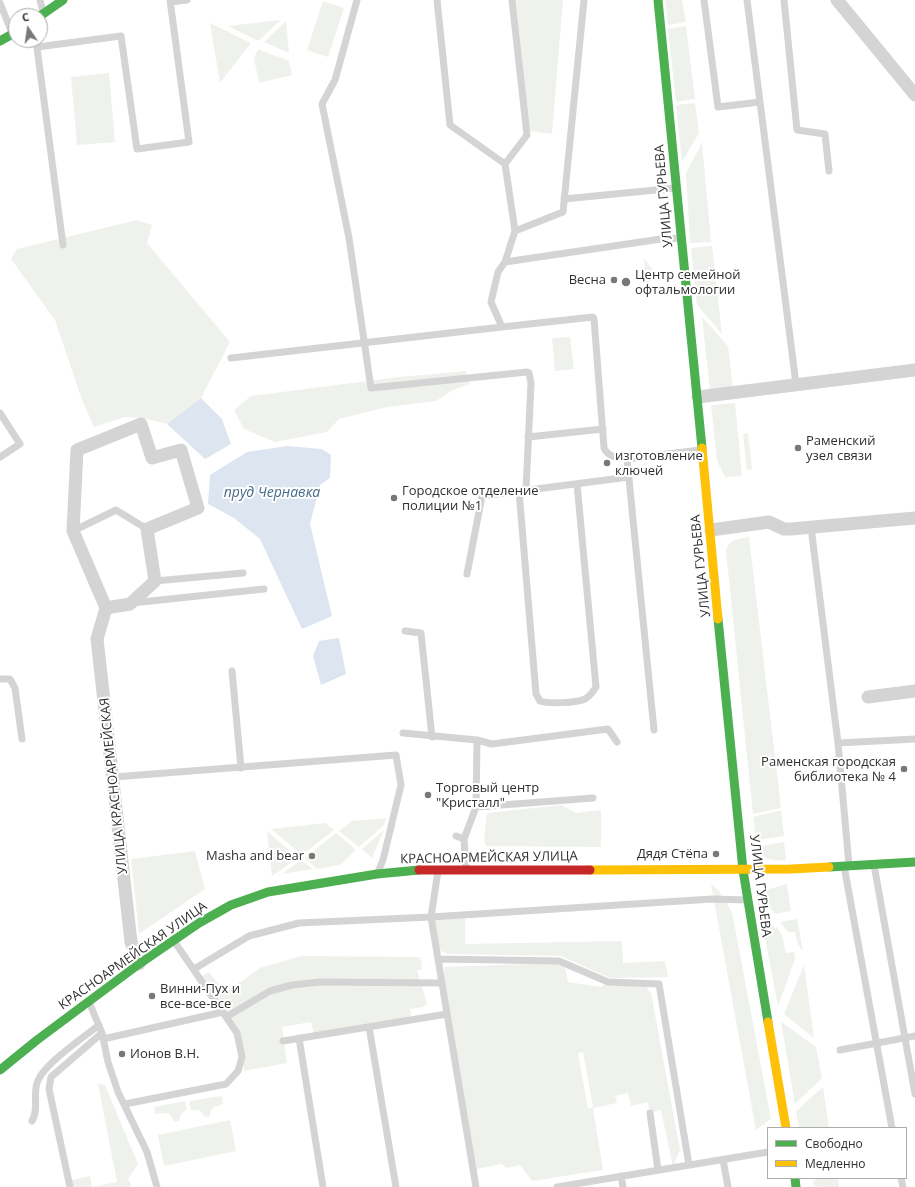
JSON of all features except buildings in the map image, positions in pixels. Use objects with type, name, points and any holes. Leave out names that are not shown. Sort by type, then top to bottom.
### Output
[{"type":"main road","points":[[48,11],[63,0]]},
{"type":"main road","name":"УЛИЦА ГУРЬЕВА","points":[[658,0],[711,530],[743,870],[786,1127]]},
{"type":"main road","name":"КРАСНОАРМЕЙСКАЯ УЛИЦА","points":[[0,1070],[37,1040],[139,964],[199,923],[231,904],[268,892],[377,874],[413,870],[743,870],[873,864],[915,864]]},
{"type":"street","points":[[838,0],[915,95]]},
{"type":"street","points":[[698,397],[915,370]]},
{"type":"street","points":[[141,424],[152,458],[181,450],[198,508],[147,529],[154,581],[130,604],[106,608],[73,531],[77,450],[141,424]]},
{"type":"street","points":[[711,530],[769,522],[784,529],[811,528],[915,518]]},
{"type":"street","name":"УЛИЦА КРАСНОАРМЕЙСКАЯ","points":[[106,608],[97,639],[114,777],[131,942],[139,964]]},
{"type":"street","points":[[868,697],[915,691]]},
{"type":"lane","points":[[48,42],[121,36],[137,149],[190,142],[170,1],[187,0]]},
{"type":"lane","points":[[357,0],[335,80],[322,104],[349,238],[363,343],[371,388],[529,373],[531,383],[523,491],[536,694],[540,701],[546,704],[584,699],[592,694],[596,687],[577,484]]},
{"type":"lane","points":[[437,0],[450,125],[505,164]]},
{"type":"lane","points":[[502,327],[491,302],[498,272],[505,262],[515,231],[505,164],[527,134],[512,0]]},
{"type":"lane","points":[[515,231],[563,212],[584,0]]},
{"type":"lane","points":[[704,0],[718,107],[760,102]]},
{"type":"lane","points":[[747,0],[796,384]]},
{"type":"lane","points":[[784,0],[797,130],[824,134],[829,171]]},
{"type":"lane","points":[[0,3],[8,20]]},
{"type":"lane","points":[[37,48],[63,245]]},
{"type":"lane","points":[[564,199],[676,188]]},
{"type":"lane","points":[[505,262],[660,239],[681,238]]},
{"type":"lane","points":[[231,358],[593,317],[602,429],[606,452],[615,457],[627,459],[702,450]]},
{"type":"lane","points":[[0,413],[20,444],[0,457]]},
{"type":"lane","points":[[528,437],[602,429]]},
{"type":"lane","points":[[627,459],[654,730]]},
{"type":"lane","points":[[467,574],[482,496],[629,477]]},
{"type":"lane","points":[[73,531],[116,510],[147,529]]},
{"type":"lane","points":[[811,528],[838,743],[847,866],[876,1043],[892,1127]]},
{"type":"lane","points":[[154,581],[244,572]]},
{"type":"lane","points":[[130,604],[264,589]]},
{"type":"lane","points":[[405,631],[421,633],[432,737]]},
{"type":"lane","points":[[232,671],[241,768]]},
{"type":"lane","points":[[0,679],[10,679],[15,688],[22,739]]},
{"type":"lane","points":[[403,733],[432,737],[477,740],[492,744],[608,729],[617,742]]},
{"type":"lane","points":[[838,743],[915,739]]},
{"type":"lane","points":[[466,869],[464,840],[476,807],[477,740]]},
{"type":"lane","points":[[114,777],[396,755],[401,785],[383,860],[377,874]]},
{"type":"lane","points":[[476,807],[593,798]]},
{"type":"lane","points":[[456,836],[464,840]]},
{"type":"lane","points":[[873,864],[915,1094]]},
{"type":"lane","points":[[438,870],[431,917],[476,1187]]},
{"type":"lane","points":[[194,969],[249,936],[299,923],[431,917],[712,899],[747,900]]},
{"type":"lane","points":[[125,1104],[226,1084],[238,1070],[242,1057],[237,1033],[174,941]]},
{"type":"lane","points":[[438,959],[559,961],[608,982],[659,984],[689,1165]]},
{"type":"lane","points":[[70,1187],[49,1089],[51,1077],[103,1036],[225,1015],[270,991],[292,985],[319,982],[442,983]]},
{"type":"lane","points":[[89,1002],[103,1036],[108,1062],[118,1092],[147,1152],[157,1187]]},
{"type":"lane","points":[[283,1041],[447,1014]]},
{"type":"lane","points":[[32,1122],[36,1116],[35,1094],[37,1082],[44,1069],[99,1025]]},
{"type":"lane","points":[[368,1027],[396,1187]]},
{"type":"lane","points":[[840,1050],[915,1036]]},
{"type":"lane","points":[[299,1038],[323,1187]]},
{"type":"lane","points":[[650,1113],[658,1170]]},
{"type":"lane","points":[[557,1187],[767,1152]]},
{"type":"lane","points":[[723,1160],[728,1187]]},
{"type":"lane","points":[[621,1176],[623,1187]]},
{"type":"shaded area","points":[[516,0],[563,0],[552,134],[529,131]]},
{"type":"shaded area","points":[[665,0],[682,0],[686,22],[668,25]]},
{"type":"shaded area","points":[[323,1],[344,8],[328,57],[307,50]]},
{"type":"shaded area","points":[[281,20],[258,41],[228,26]]},
{"type":"shaded area","points":[[286,21],[289,53],[264,42]]},
{"type":"shaded area","points":[[210,23],[251,43],[220,83]]},
{"type":"shaded area","points":[[686,26],[695,99],[676,102],[668,29]]},
{"type":"shaded area","points":[[258,49],[289,61],[292,75],[259,83],[254,58]]},
{"type":"shaded area","points":[[109,73],[115,142],[77,145],[71,77]]},
{"type":"shaded area","points":[[695,103],[699,133],[682,162],[676,105]]},
{"type":"shaded area","points":[[702,143],[711,242],[690,243],[686,173]]},
{"type":"shaded area","points":[[137,220],[152,225],[147,243],[230,342],[201,398],[167,424],[142,418],[125,417],[94,427],[82,400],[55,320],[11,259],[17,249]]},
{"type":"shaded area","points":[[712,246],[722,334],[697,305],[691,248]]},
{"type":"shaded area","points":[[644,258],[660,280],[646,282]]},
{"type":"shaded area","points":[[702,317],[728,346],[733,389],[710,390]]},
{"type":"shaded area","points":[[570,337],[574,369],[555,371],[552,338]]},
{"type":"shaded area","points":[[466,371],[470,384],[453,390],[436,401],[387,407],[339,419],[327,432],[275,442],[244,429],[234,410],[251,396],[399,377]]},
{"type":"shaded area","points":[[735,403],[742,476],[725,477],[717,461],[711,405]]},
{"type":"shaded area","points":[[748,433],[752,469],[747,470],[743,434]]},
{"type":"shaded area","points":[[749,537],[781,808],[753,814],[726,551],[729,544],[732,542]]},
{"type":"shaded area","points":[[562,805],[576,813],[601,810],[601,847],[486,846],[484,841],[487,813]]},
{"type":"shaded area","points":[[781,810],[784,836],[756,840],[753,817]]},
{"type":"shaded area","points":[[387,818],[383,826],[359,847],[339,831],[352,821]]},
{"type":"shaded area","points":[[325,823],[334,830],[302,855],[271,829]]},
{"type":"shaded area","points":[[384,830],[372,858],[362,849]]},
{"type":"shaded area","points":[[267,831],[298,858],[272,876]]},
{"type":"shaded area","points":[[336,833],[356,850],[340,865],[317,869],[305,858]]},
{"type":"shaded area","points":[[784,842],[786,860],[768,859],[762,855],[757,847]]},
{"type":"shaded area","points":[[195,851],[205,889],[139,934],[131,859]]},
{"type":"shaded area","points":[[301,860],[313,869],[282,874]]},
{"type":"shaded area","points":[[711,884],[719,891],[732,912],[771,1119],[756,1130]]},
{"type":"shaded area","points":[[787,884],[791,911],[775,914],[762,897],[766,890]]},
{"type":"shaded area","points":[[758,902],[768,917],[766,918],[775,928],[777,927],[782,935],[786,953],[794,952],[795,959],[778,1006]]},
{"type":"shaded area","points":[[465,915],[465,944],[622,941],[623,963],[665,961],[668,977],[610,978],[561,956],[448,954],[437,949],[431,917]]},
{"type":"shaded area","points":[[797,919],[803,951],[798,945],[795,932],[788,932],[780,922]]},
{"type":"shaded area","points":[[301,956],[420,957],[422,964],[421,970],[417,970],[427,1004],[423,1007],[410,1009],[412,1020],[314,1036],[311,1022],[282,1027],[287,1063],[244,1071],[241,1046],[200,977],[209,972],[225,993],[260,968]]},
{"type":"shaded area","points":[[557,964],[565,967],[568,982],[601,987],[608,982],[643,983],[651,993],[680,1150],[673,1167],[661,1110],[650,1113],[648,1102],[631,1106],[628,1093],[615,1096],[617,1103],[593,1108],[603,1170],[532,1181],[520,1165],[506,1168],[501,1164],[476,1169],[444,973],[445,967]],"holes":[[[583,1052],[593,1107],[588,1109],[578,1053]]]},
{"type":"shaded area","points":[[804,965],[814,1038],[784,1014]]},
{"type":"shaded area","points":[[781,1022],[816,1047],[822,1078],[795,1104]]},
{"type":"shaded area","points":[[98,1084],[105,1085],[138,1164],[128,1179],[132,1187],[92,1187],[117,1182]]},
{"type":"shaded area","points":[[823,1087],[829,1127],[799,1127],[796,1111]]},
{"type":"shaded area","points":[[222,1096],[223,1104],[212,1108],[209,1117],[205,1117],[199,1110],[191,1110],[189,1101]]},
{"type":"shaded area","points":[[185,1101],[187,1109],[181,1114],[179,1121],[174,1122],[170,1114],[155,1114],[154,1107]]},
{"type":"shaded area","points":[[230,1120],[236,1151],[164,1166],[158,1135]]},
{"type":"shaded area","points":[[90,1176],[92,1187],[70,1187],[69,1181]]},
{"type":"shaded area","points":[[816,1179],[838,1179],[839,1187],[818,1187],[812,1183]]},
{"type":"water","name":"пруд Чернавка","points":[[201,398],[222,419],[231,444],[205,459],[167,424]]},
{"type":"water","name":"пруд Чернавка","points":[[287,446],[322,449],[331,455],[330,478],[320,485],[310,524],[332,616],[302,629],[260,539],[234,518],[208,504],[210,475],[247,452]]},
{"type":"water","points":[[339,638],[346,674],[321,685],[313,656],[319,641]]},
{"type":"traffic: fast","points":[[48,10],[63,0]]},
{"type":"traffic: fast","points":[[658,0],[702,448]]},
{"type":"traffic: fast","points":[[0,41],[8,36]]},
{"type":"traffic: fast","points":[[718,619],[743,870],[768,1022]]},
{"type":"traffic: fast","points":[[829,867],[915,862]]},
{"type":"traffic: fast","points":[[0,1070],[37,1040],[139,964],[199,923],[231,905],[268,892],[377,874],[419,870]]},
{"type":"traffic: fast","points":[[795,1179],[796,1187]]},
{"type":"traffic: slow","points":[[702,448],[718,619]]},
{"type":"traffic: slow","points":[[590,870],[791,869],[829,867]]},
{"type":"traffic: slow","points":[[768,1022],[786,1127]]},
{"type":"traffic: jam","points":[[419,870],[590,870]]},
{"type":"place","name":"Весна","points":[[614,280]]},
{"type":"place","name":"Центр семейной офтальмологии","points":[[626,282]]},
{"type":"place","name":"Раменский узел связи","points":[[798,448]]},
{"type":"place","name":"изготовление ключей","points":[[607,463]]},
{"type":"place","name":"Городское отделение полиции №1","points":[[394,498]]},
{"type":"place","name":"Раменская городская библиотека № 4","points":[[904,769]]},
{"type":"place","name":"Торговый центр \"Кристалл\"","points":[[428,795]]},
{"type":"place","name":"Дядя Стёпа","points":[[716,854]]},
{"type":"place","name":"Masha and bear","points":[[312,856]]},
{"type":"place","name":"Винни-Пух и все-все-все","points":[[152,996]]},
{"type":"place","name":"Ионов В.Н.","points":[[122,1054]]}]
